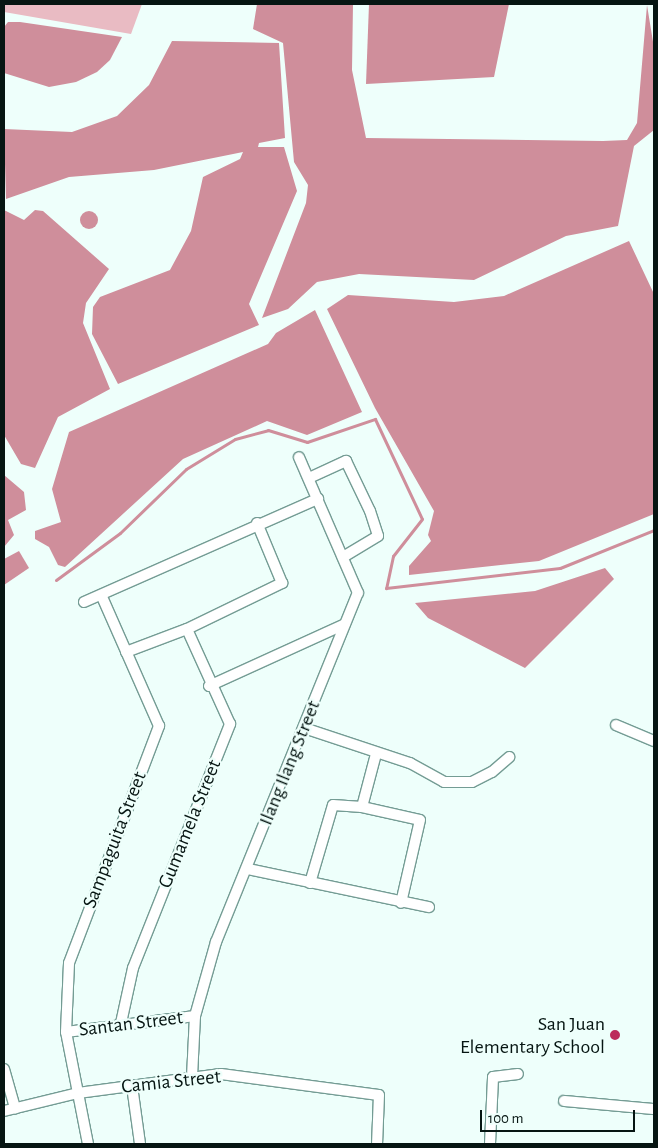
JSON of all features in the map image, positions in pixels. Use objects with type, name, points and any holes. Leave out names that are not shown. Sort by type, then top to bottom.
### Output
[{"type":"street","name":"Ilang Ilang Street","points":[[192,1077],[195,1016],[216,942],[248,869],[358,593],[299,457]]},
{"type":"street","points":[[309,478],[346,461],[370,511],[378,536],[342,556]]},
{"type":"street","points":[[84,602],[102,597],[257,523],[318,499]]},
{"type":"street","points":[[126,652],[187,629],[282,583],[283,577],[257,523]]},
{"type":"street","name":"Sampaguita Street","points":[[88,1144],[66,1032],[69,963],[159,726],[102,597]]},
{"type":"street","points":[[209,686],[345,624]]},
{"type":"street","name":"Gumamela Street","points":[[122,1024],[133,968],[230,724],[209,686],[187,629]]},
{"type":"street","points":[[616,725],[654,741]]},
{"type":"street","points":[[304,728],[376,754],[410,763],[444,782],[472,782],[492,772],[509,757]]},
{"type":"street","points":[[362,807],[376,754]]},
{"type":"street","points":[[310,883],[334,804],[362,807],[420,820],[400,903]]},
{"type":"street","points":[[248,869],[400,903],[429,907]]},
{"type":"street","name":"Santan Street","points":[[66,1032],[195,1016]]},
{"type":"street","points":[[4,1069],[14,1108]]},
{"type":"street","name":"Camia Street","points":[[4,1111],[78,1093],[221,1074],[379,1095],[377,1144]]},
{"type":"street","points":[[490,1144],[493,1077],[518,1074]]},
{"type":"street","points":[[132,1086],[140,1144]]},
{"type":"street","points":[[564,1101],[654,1109]]},
{"type":"shaded area","points":[[4,4],[142,4],[131,34],[4,12]]},
{"type":"shaded area","points":[[257,4],[353,4],[352,70],[366,138],[603,141],[627,140],[637,123],[647,5],[654,48],[654,130],[634,146],[618,226],[566,236],[474,280],[359,274],[317,282],[288,309],[262,318],[306,203],[308,185],[294,162],[283,43],[253,29]]},
{"type":"shaded area","points":[[369,4],[509,4],[494,77],[366,84]]},
{"type":"shaded area","points":[[8,22],[20,22],[122,37],[110,60],[97,72],[76,82],[49,87],[4,73],[4,27]]},
{"type":"shaded area","points":[[172,41],[279,43],[285,138],[259,143],[258,147],[284,147],[297,191],[249,304],[259,325],[118,384],[92,334],[93,307],[100,297],[170,270],[191,231],[203,177],[240,159],[243,152],[154,170],[69,177],[6,199],[4,129],[72,132],[117,116],[149,85]]},
{"type":"shaded area","points":[[4,210],[24,220],[35,210],[43,211],[109,269],[86,303],[83,323],[110,389],[58,417],[35,468],[21,464],[4,435]]},
{"type":"shaded area","points":[[89,211],[97,216],[98,220],[93,228],[89,229],[81,224],[80,220],[85,212]]},
{"type":"shaded area","points":[[629,241],[654,294],[654,514],[539,561],[409,575],[409,566],[431,541],[428,535],[434,511],[375,408],[327,309],[348,295],[454,302],[504,296]]},
{"type":"shaded area","points":[[315,310],[362,412],[307,435],[267,421],[183,459],[65,567],[58,565],[49,547],[35,539],[35,531],[61,522],[52,489],[69,432],[268,344],[276,333]]},
{"type":"shaded area","points":[[4,475],[24,492],[26,510],[8,520],[14,535],[4,547]]},
{"type":"shaded area","points":[[19,551],[29,568],[4,585],[4,559]]},
{"type":"shaded area","points":[[605,568],[614,579],[525,668],[428,618],[415,603],[535,591]]},
{"type":"waterway","points":[[56,580],[120,533],[186,469],[235,439],[268,430],[307,442],[375,419],[422,519],[393,556],[386,588],[560,568],[654,530]]},
{"type":"place","name":"San Juan Elementary School","points":[[615,1035]]}]
